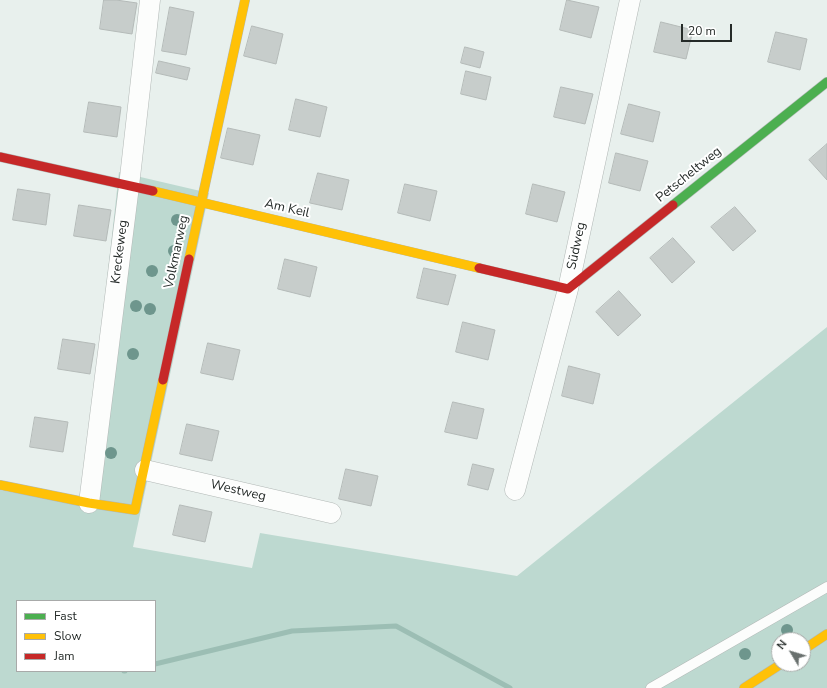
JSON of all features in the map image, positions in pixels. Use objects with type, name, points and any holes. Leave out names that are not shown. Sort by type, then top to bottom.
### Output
[{"type":"street","name":"Kreckeweg","points":[[89,503],[129,186],[150,0]]},
{"type":"street","name":"Volkmarweg","points":[[89,503],[135,510],[145,470],[245,0]]},
{"type":"street","name":"Südweg","points":[[515,490],[568,289],[630,0]]},
{"type":"street","name":"Petscheltweg","points":[[568,289],[827,82]]},
{"type":"street","name":"Am Keil","points":[[0,156],[568,289]]},
{"type":"street","name":"Westweg","points":[[145,470],[331,513]]},
{"type":"street","points":[[0,485],[89,503]]},
{"type":"street","points":[[811,645],[827,634]]},
{"type":"street","points":[[744,688],[771,670]]},
{"type":"lane","points":[[651,688],[827,587]]},
{"type":"green space","points":[[119,172],[209,193],[133,547],[252,568],[260,533],[517,576],[827,327],[827,688],[0,688],[0,490],[82,505]]},
{"type":"building","points":[[104,0],[137,3],[132,34],[100,29]]},
{"type":"building","points":[[567,0],[599,7],[591,38],[560,30]]},
{"type":"building","points":[[170,7],[194,12],[186,55],[162,51]]},
{"type":"building","points":[[661,22],[693,30],[686,59],[654,52]]},
{"type":"building","points":[[252,26],[283,34],[276,64],[244,56]]},
{"type":"building","points":[[776,32],[807,39],[800,70],[768,62]]},
{"type":"building","points":[[465,47],[484,52],[480,68],[461,63]]},
{"type":"building","points":[[159,61],[190,68],[187,80],[156,73]]},
{"type":"building","points":[[466,71],[491,77],[486,100],[461,94]]},
{"type":"building","points":[[561,87],[593,94],[585,124],[554,117]]},
{"type":"building","points":[[296,99],[327,107],[320,137],[289,130]]},
{"type":"building","points":[[89,102],[121,107],[117,137],[84,132]]},
{"type":"building","points":[[629,104],[660,112],[653,142],[621,134]]},
{"type":"building","points":[[228,128],[260,135],[253,165],[221,158]]},
{"type":"building","points":[[827,144],[827,180],[809,160]]},
{"type":"building","points":[[616,153],[648,161],[640,191],[609,183]]},
{"type":"building","points":[[318,173],[349,180],[342,210],[310,203]]},
{"type":"building","points":[[405,184],[437,191],[430,221],[398,213]]},
{"type":"building","points":[[533,184],[565,192],[557,222],[526,214]]},
{"type":"building","points":[[18,189],[50,194],[46,225],[13,220]]},
{"type":"building","points":[[79,205],[111,210],[106,241],[74,236]]},
{"type":"building","points":[[735,207],[756,231],[733,251],[711,227]]},
{"type":"building","points":[[673,238],[695,262],[672,283],[650,258]]},
{"type":"building","points":[[285,259],[317,267],[310,297],[278,289]]},
{"type":"building","points":[[424,268],[456,275],[448,305],[417,298]]},
{"type":"building","points":[[619,291],[641,315],[618,336],[596,312]]},
{"type":"building","points":[[463,322],[495,330],[488,360],[456,352]]},
{"type":"building","points":[[63,339],[95,344],[90,374],[58,369]]},
{"type":"building","points":[[208,343],[240,350],[233,380],[201,373]]},
{"type":"building","points":[[569,366],[600,374],[593,404],[562,396]]},
{"type":"building","points":[[453,402],[484,409],[477,439],[445,432]]},
{"type":"building","points":[[35,417],[68,422],[63,452],[30,447]]},
{"type":"building","points":[[187,424],[219,431],[212,461],[180,454]]},
{"type":"building","points":[[473,464],[494,469],[488,490],[468,485]]},
{"type":"building","points":[[346,469],[378,476],[371,506],[339,499]]},
{"type":"building","points":[[180,505],[212,512],[205,542],[173,535]]},
{"type":"waterway","points":[[156,664],[292,631],[396,626],[510,688]]},
{"type":"traffic: fast","points":[[673,205],[827,82]]},
{"type":"traffic: slow","points":[[189,259],[245,0]]},
{"type":"traffic: slow","points":[[153,191],[479,268]]},
{"type":"traffic: slow","points":[[0,485],[89,503],[135,510],[163,380]]},
{"type":"traffic: slow","points":[[811,645],[827,634]]},
{"type":"traffic: slow","points":[[744,688],[771,670]]},
{"type":"traffic: jam","points":[[0,157],[153,191]]},
{"type":"traffic: jam","points":[[479,268],[568,289],[673,205]]},
{"type":"traffic: jam","points":[[163,380],[189,259]]}]
